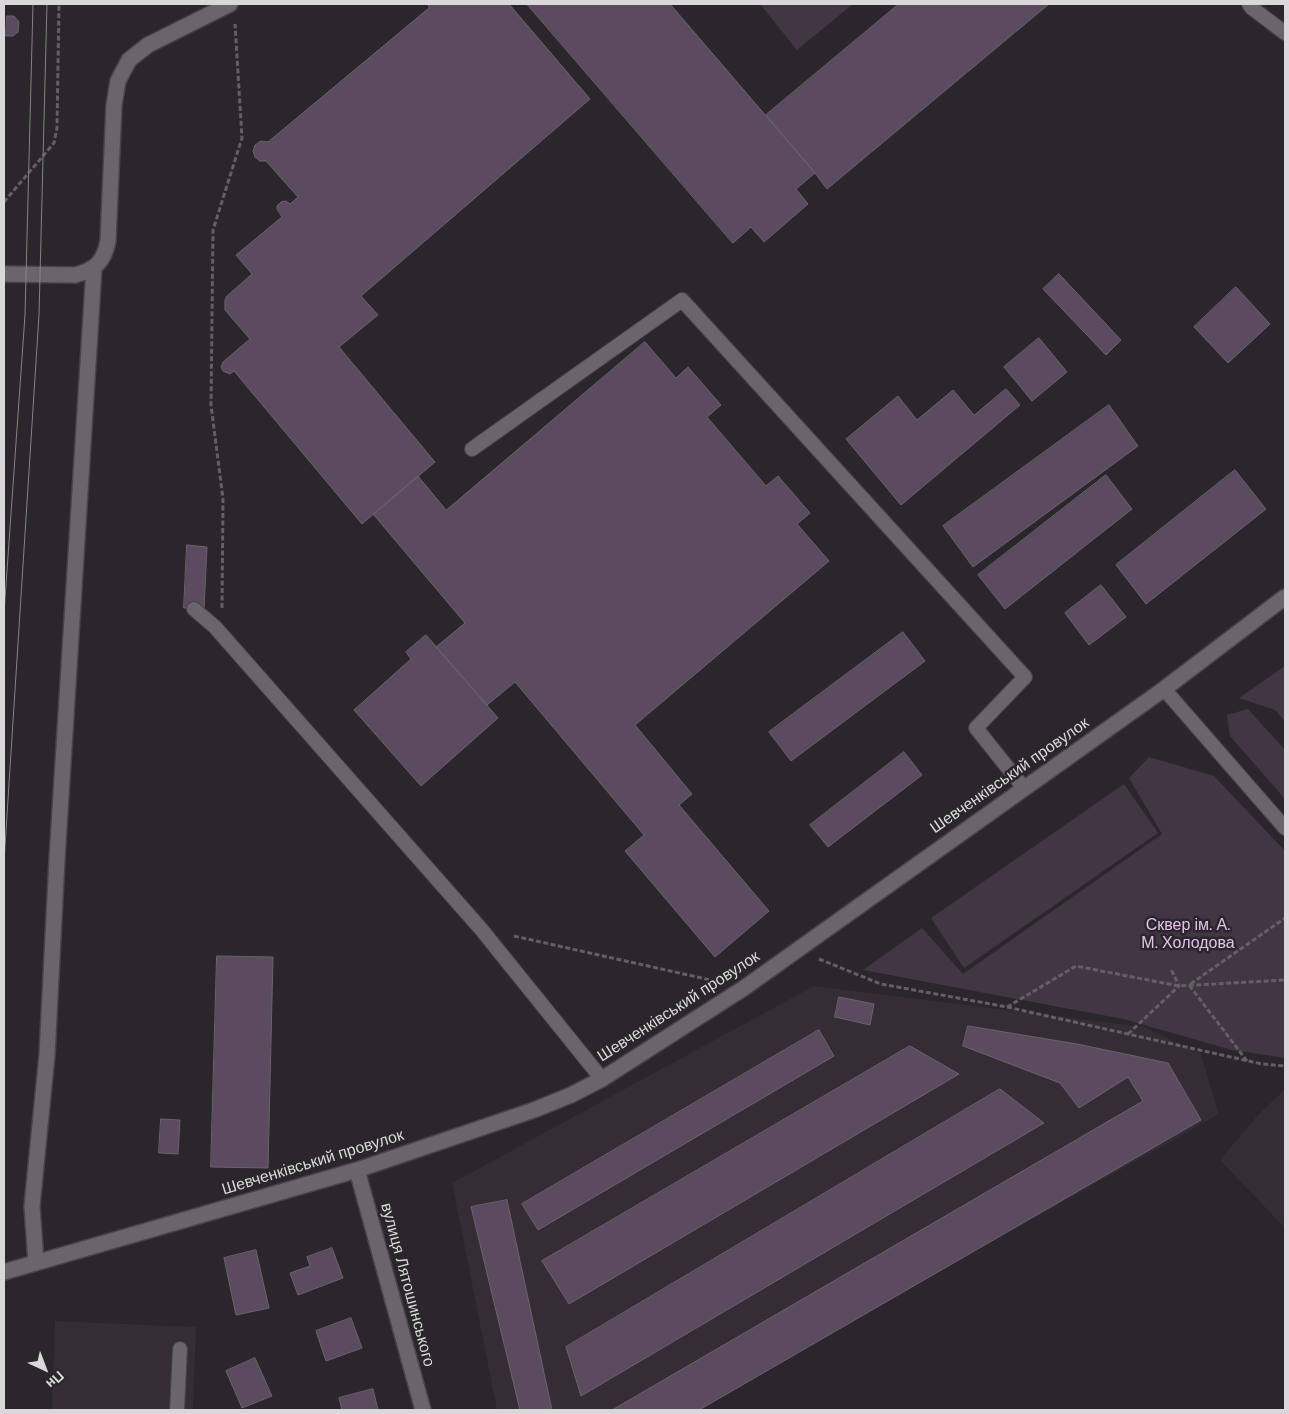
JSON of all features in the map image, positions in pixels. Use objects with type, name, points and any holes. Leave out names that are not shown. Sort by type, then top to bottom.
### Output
[{"type":"street","points":[[4,274],[75,275],[94,268],[101,260],[106,252],[108,241],[114,105],[118,81],[130,60],[148,44],[230,4]]},
{"type":"street","points":[[36,1263],[32,1206],[47,1055],[57,859],[94,268]]},
{"type":"street","name":"Шевченківський провулок","points":[[4,1272],[357,1170],[534,1110],[602,1079],[744,988],[1164,689],[1285,597]]},
{"type":"street","name":"вулиця Лятошинського","points":[[357,1170],[423,1410]]},
{"type":"lane","points":[[1249,4],[1285,33]]},
{"type":"lane","points":[[472,449],[682,300],[1025,677],[976,728],[1024,788]]},
{"type":"lane","points":[[194,609],[215,627],[481,929],[602,1079]]},
{"type":"lane","points":[[1164,689],[1285,828]]},
{"type":"lane","points":[[177,1410],[180,1350]]},
{"type":"path","points":[[4,202],[54,143],[57,128],[59,4]]},
{"type":"path","points":[[222,635],[223,499],[211,405],[213,230],[242,138],[235,23]]},
{"type":"path","points":[[1190,985],[1285,918]]},
{"type":"path","points":[[481,929],[744,988]]},
{"type":"path","points":[[796,950],[882,984],[1006,1007],[1247,1061],[1285,1066]]},
{"type":"path","points":[[1006,1007],[1076,966],[1179,986],[1285,980]]},
{"type":"path","points":[[1171,969],[1179,986]]},
{"type":"path","points":[[1190,985],[1247,1061]]},
{"type":"path","points":[[1128,1034],[1179,986]]},
{"type":"shaded area","points":[[814,986],[1144,1027],[1201,1054],[1219,1114],[694,1410],[497,1410],[452,1183]]},
{"type":"shaded area","points":[[1285,1089],[1285,1228],[1220,1160],[1257,1116]]},
{"type":"shaded area","points":[[55,1321],[196,1327],[193,1410],[52,1410]]},
{"type":"green space","points":[[760,4],[853,4],[797,50]]},
{"type":"green space","points":[[1285,666],[1285,721],[1275,710],[1239,698]]},
{"type":"green space","points":[[1248,709],[1285,750],[1285,799],[1230,736],[1227,715]]},
{"type":"green space","name":"Сквер ім. А. М. Холодова","points":[[1149,757],[1214,776],[1285,851],[1285,1058],[1232,1050],[1123,1019],[863,970],[922,928],[963,974],[1162,834],[1129,778]]},
{"type":"green space","points":[[1124,784],[1158,833],[964,968],[931,918]]},
{"type":"building","points":[[428,4],[509,4],[590,99],[361,296],[378,315],[339,347],[435,462],[362,524],[234,371],[230,374],[223,371],[221,367],[223,362],[250,339],[225,310],[225,300],[252,274],[236,255],[282,217],[277,209],[281,202],[286,201],[290,204],[298,197],[266,161],[260,161],[255,157],[253,151],[255,145],[261,141],[268,142],[429,8]]},
{"type":"building","points":[[527,4],[670,4],[815,173],[796,189],[808,204],[764,242],[751,227],[733,243]]},
{"type":"building","points":[[899,4],[1049,4],[827,189],[766,115]]},
{"type":"building","points":[[7,16],[14,16],[19,22],[18,32],[13,36],[6,36]]},
{"type":"building","points":[[1059,274],[1121,340],[1106,355],[1043,289]]},
{"type":"building","points":[[1236,287],[1270,324],[1228,363],[1194,327]]},
{"type":"building","points":[[1039,338],[1067,372],[1032,401],[1004,367]]},
{"type":"building","points":[[645,342],[676,378],[688,367],[721,405],[707,417],[766,486],[778,476],[810,513],[797,524],[829,561],[635,725],[692,794],[679,805],[769,911],[715,957],[625,851],[644,835],[515,682],[487,705],[436,647],[465,623],[373,514],[418,476],[446,510]]},
{"type":"building","points":[[1006,389],[1020,405],[901,505],[846,439],[898,396],[917,420],[953,390],[974,415]]},
{"type":"building","points":[[1109,405],[1138,446],[973,567],[943,526]]},
{"type":"building","points":[[1235,470],[1266,509],[1146,604],[1116,565]]},
{"type":"building","points":[[1106,475],[1132,509],[1005,609],[978,575]]},
{"type":"building","points":[[187,545],[207,547],[204,609],[184,608]]},
{"type":"building","points":[[1101,585],[1126,617],[1089,645],[1065,613]]},
{"type":"building","points":[[903,632],[925,661],[791,761],[769,732]]},
{"type":"building","points":[[426,635],[498,718],[421,786],[354,710],[411,659],[406,652]]},
{"type":"building","points":[[904,752],[922,775],[828,847],[810,825]]},
{"type":"building","points":[[217,956],[273,957],[268,1168],[211,1167]]},
{"type":"building","points":[[839,997],[874,1004],[870,1025],[835,1017]]},
{"type":"building","points":[[968,1026],[1077,1044],[1168,1063],[1201,1120],[699,1410],[612,1410],[1143,1101],[1128,1077],[1079,1108],[1060,1083],[963,1046]]},
{"type":"building","points":[[819,1030],[834,1056],[538,1230],[522,1204]]},
{"type":"building","points":[[910,1046],[959,1074],[569,1304],[542,1261]]},
{"type":"building","points":[[1000,1089],[1044,1123],[581,1396],[566,1347]]},
{"type":"building","points":[[161,1119],[180,1120],[178,1154],[159,1153]]},
{"type":"building","points":[[507,1200],[552,1410],[520,1410],[471,1207]]},
{"type":"building","points":[[332,1248],[343,1278],[298,1295],[290,1273],[310,1266],[307,1257]]},
{"type":"building","points":[[256,1250],[269,1308],[236,1315],[224,1258]]},
{"type":"building","points":[[351,1318],[362,1348],[326,1361],[316,1331]]},
{"type":"building","points":[[255,1358],[272,1396],[242,1408],[226,1371]]},
{"type":"building","points":[[373,1389],[378,1410],[342,1410],[339,1398]]},
{"type":"tram line","points":[[4,613],[25,315],[33,4]]},
{"type":"tram line","points":[[4,862],[39,315],[47,4]]}]
